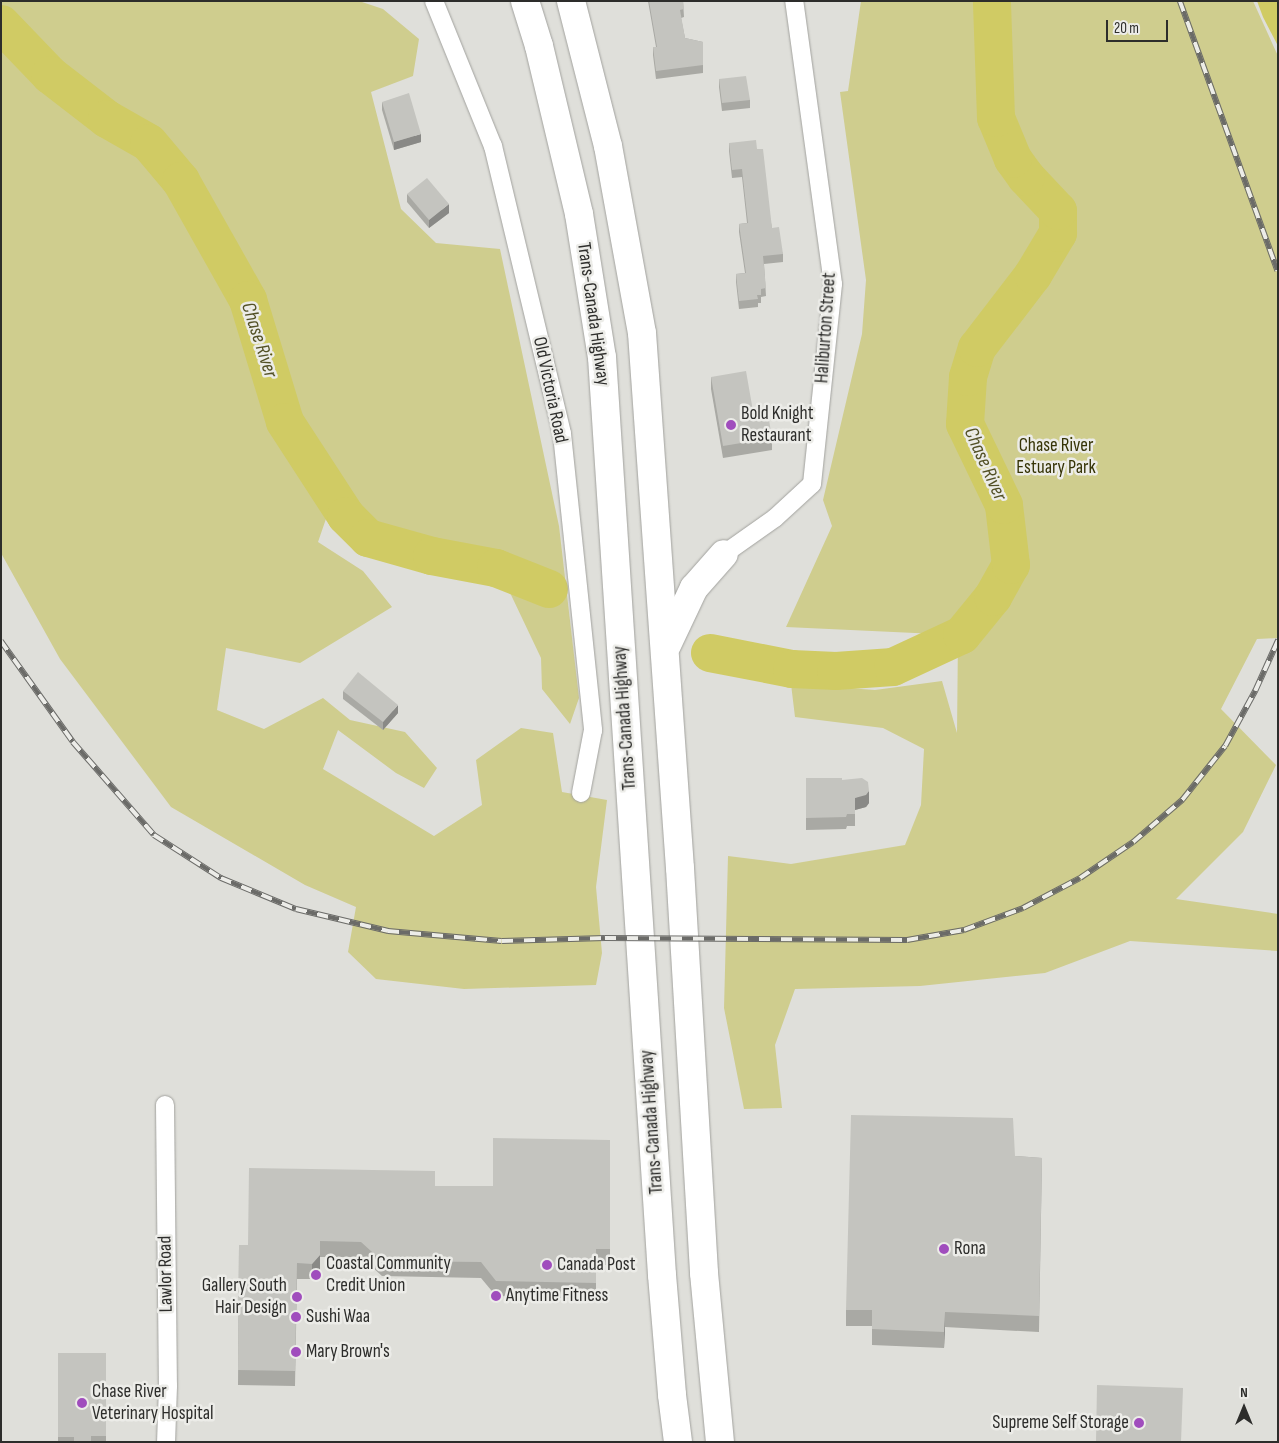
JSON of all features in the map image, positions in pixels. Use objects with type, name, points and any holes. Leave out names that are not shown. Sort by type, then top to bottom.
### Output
[{"type":"highway","name":"Trans-Canada Highway","points":[[525,1],[538,46],[579,214],[602,357],[662,1275],[678,1442]]},
{"type":"highway","points":[[575,7],[608,146],[642,334],[680,868],[704,1273],[720,1442]]},
{"type":"highway","points":[[665,651],[694,588],[724,554]]},
{"type":"street","name":"Old Victoria Road","points":[[434,1],[492,146],[562,434],[593,730],[581,793]]},
{"type":"street","name":"Haliburton Street","points":[[724,554],[775,518],[812,484],[833,284],[794,1]]},
{"type":"street","name":"Lawlor Road","points":[[164,1105],[168,1386],[166,1442]]},
{"type":"green space","points":[[1,1],[359,1],[383,9],[419,39],[413,76],[371,92],[401,209],[436,243],[500,249],[559,526],[579,698],[570,724],[542,689],[541,658],[504,580],[383,543],[328,513],[318,542],[363,571],[392,607],[300,663],[226,648],[217,710],[264,729],[323,698],[350,720],[405,732],[437,768],[424,788],[396,773],[338,730],[323,769],[434,836],[482,805],[476,760],[521,728],[553,733],[562,792],[607,800],[596,887],[602,953],[596,985],[464,989],[376,979],[348,952],[356,907],[305,885],[171,807],[60,659],[1,553]]},
{"type":"green space","name":"Chase River Estuary Park","points":[[861,1],[1253,1],[1278,56],[1278,638],[1257,639],[1221,709],[1276,765],[1243,832],[1176,899],[1278,914],[1278,951],[1130,941],[1045,973],[920,986],[795,989],[775,1045],[782,1108],[744,1109],[724,1008],[728,856],[791,864],[905,845],[921,805],[924,749],[883,728],[795,717],[791,684],[875,690],[942,681],[957,733],[958,635],[786,627],[832,526],[823,500],[862,334],[866,280],[840,92],[848,91]]},
{"type":"shaded area","points":[[1257,1],[1278,1],[1278,46],[1263,17]]},
{"type":"building","points":[[649,1],[683,1],[684,9],[680,10],[685,38],[703,42],[703,65],[656,71],[653,47],[657,47]]},
{"type":"building","points":[[746,76],[750,100],[722,103],[719,79]]},
{"type":"building","points":[[409,93],[421,134],[394,142],[382,102]]},
{"type":"building","points":[[756,140],[757,149],[763,149],[772,228],[779,227],[783,254],[763,256],[766,288],[761,289],[761,295],[757,295],[758,299],[739,301],[736,274],[746,273],[739,224],[748,223],[742,169],[732,170],[729,143]]},
{"type":"building","points":[[427,178],[449,204],[429,220],[407,194]]},
{"type":"building","points":[[746,371],[753,411],[767,408],[772,438],[723,446],[711,377]]},
{"type":"building","points":[[358,672],[398,705],[383,722],[343,691]]},
{"type":"building","points":[[806,778],[842,778],[842,780],[862,778],[868,782],[869,791],[866,795],[855,798],[855,814],[847,814],[846,817],[806,818]]},
{"type":"building","name":"Rona","points":[[851,1115],[1013,1118],[1015,1156],[1042,1158],[1039,1316],[945,1312],[944,1332],[872,1329],[872,1310],[846,1310]]},
{"type":"building","points":[[493,1138],[610,1140],[610,1249],[596,1249],[596,1283],[496,1281],[481,1262],[382,1261],[361,1242],[320,1241],[320,1255],[312,1264],[297,1263],[295,1371],[238,1370],[239,1245],[248,1245],[249,1168],[435,1171],[435,1186],[493,1186]]},
{"type":"building","name":"Chase River Veterinary Hospital","points":[[58,1353],[106,1353],[106,1436],[91,1436],[91,1442],[74,1442],[74,1437],[58,1437]]},
{"type":"building","name":"Supreme Self Storage","points":[[1097,1385],[1183,1388],[1181,1442],[1096,1442]]},
{"type":"waterway","name":"Chase River","points":[[710,653],[792,669],[836,671],[893,667],[962,635],[993,597],[1011,565],[1004,505],[965,424],[968,377],[977,348],[1033,275],[1058,233],[1058,211],[1026,177],[1013,159],[996,118],[992,1]]},
{"type":"waterway","name":"Chase River","points":[[1,24],[50,75],[107,119],[149,143],[181,181],[248,300],[285,422],[346,516],[368,538],[432,556],[496,568],[549,589]]},
{"type":"railway","points":[[1180,1],[1278,271]]},
{"type":"railway","points":[[1,641],[73,742],[154,835],[221,878],[296,909],[388,931],[502,941],[605,938],[907,940],[964,930],[1023,908],[1080,878],[1133,842],[1182,800],[1225,746],[1255,691],[1278,640]]},
{"type":"place","name":"Bold Knight Restaurant","points":[[731,425]]},
{"type":"place","name":"Rona","points":[[944,1249]]},
{"type":"place","name":"Canada Post","points":[[547,1265]]},
{"type":"place","name":"Coastal Community Credit Union","points":[[316,1275]]},
{"type":"place","name":"Anytime Fitness","points":[[496,1296]]},
{"type":"place","name":"Gallery South Hair Design","points":[[297,1297]]},
{"type":"place","name":"Sushi Waa","points":[[296,1317]]},
{"type":"place","name":"Mary Brown's","points":[[296,1352]]},
{"type":"place","name":"Chase River Veterinary Hospital","points":[[82,1403]]},
{"type":"place","name":"Supreme Self Storage","points":[[1139,1423]]}]
